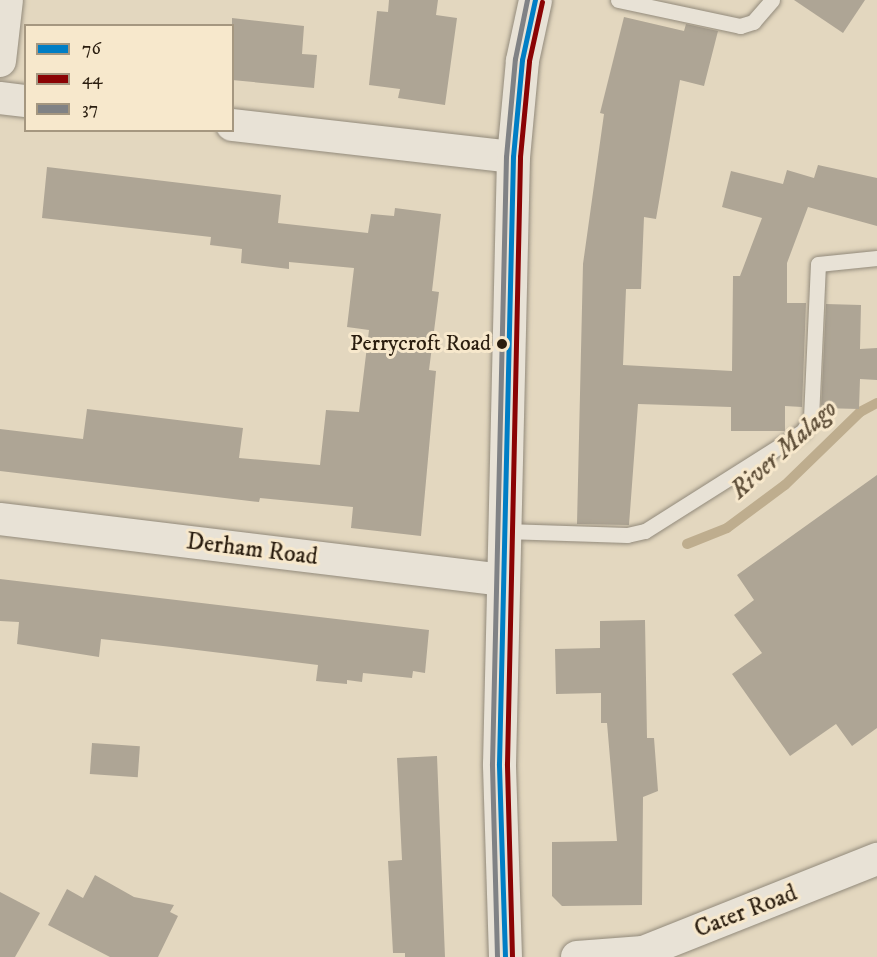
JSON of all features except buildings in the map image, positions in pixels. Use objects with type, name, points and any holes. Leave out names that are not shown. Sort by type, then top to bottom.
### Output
[{"type":"street","points":[[0,61],[7,0]]},
{"type":"street","points":[[505,957],[499,764],[513,157],[522,60],[535,0]]},
{"type":"street","points":[[0,98],[24,101]]},
{"type":"street","points":[[234,125],[513,157]]},
{"type":"street","name":"Derham Road","points":[[0,519],[503,580]]},
{"type":"street","name":"Cater Road","points":[[577,957],[643,952],[877,859]]},
{"type":"lane","points":[[618,0],[741,26],[753,22],[772,0]]},
{"type":"lane","points":[[505,531],[627,535],[645,531],[803,431],[811,418],[818,264],[877,258]]},
{"type":"waterway","name":"River Malago","points":[[687,544],[727,528],[785,485],[860,412],[877,403]]},
{"type":"transit line","name":"37","points":[[497,957],[492,764],[506,157],[515,59],[527,0]]},
{"type":"transit line","name":"76","points":[[505,957],[499,764],[513,157],[522,60],[535,0]]},
{"type":"transit line","name":"44","points":[[512,957],[507,764],[520,157],[529,61],[542,2]]},
{"type":"place","name":"Perrycroft Road","points":[[502,344]]}]
